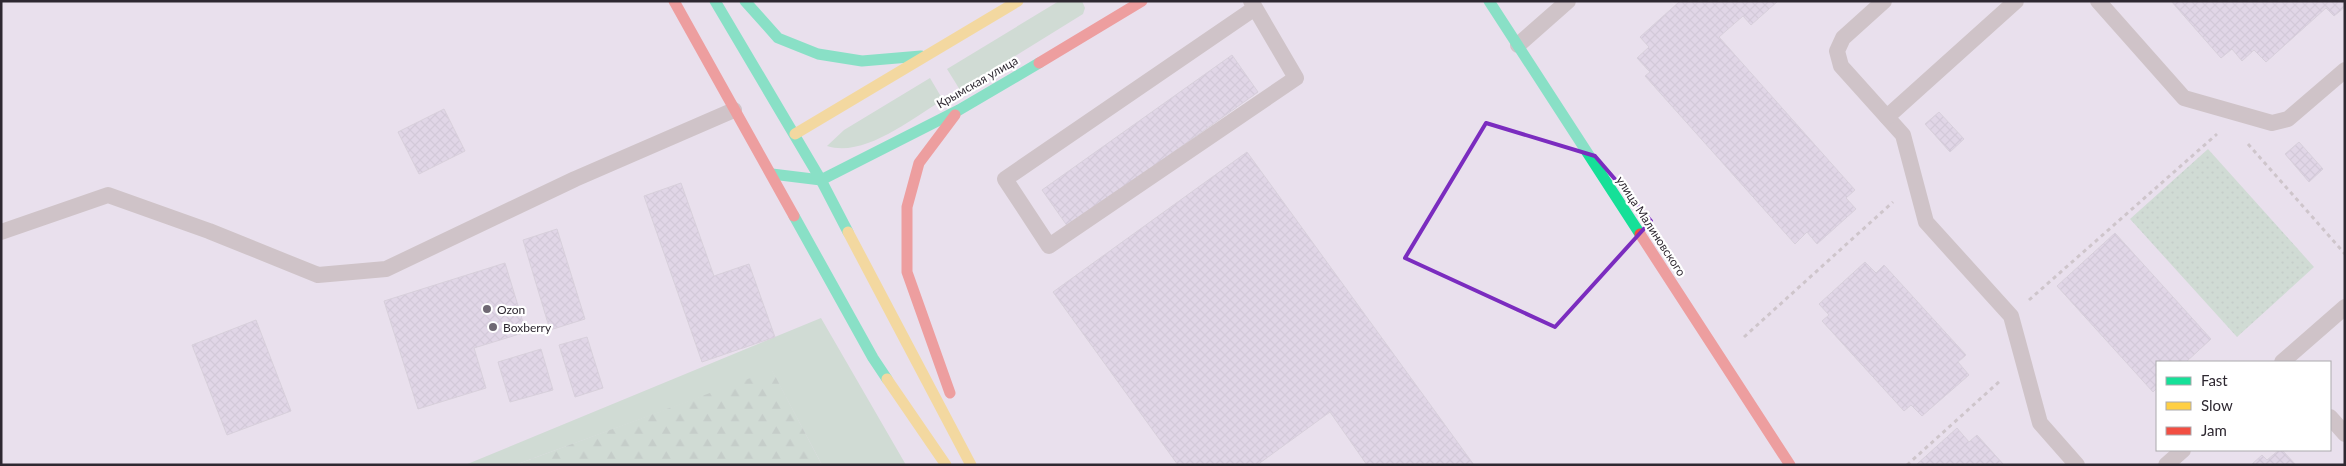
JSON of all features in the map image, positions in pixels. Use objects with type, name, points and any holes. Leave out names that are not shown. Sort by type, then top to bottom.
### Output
[{"type":"main road","points":[[674,1],[734,110],[774,170],[873,358],[946,465]]},
{"type":"main road","points":[[715,1],[821,180],[971,465]]},
{"type":"main road","points":[[745,1],[778,38],[818,54],[862,61],[928,55]]},
{"type":"main road","points":[[786,150],[795,134],[1018,1]]},
{"type":"main road","name":"Крымская улица","points":[[821,180],[959,110],[1142,1]]},
{"type":"main road","name":"улица Малиновского","points":[[1489,1],[1790,465]]},
{"type":"main road","points":[[1104,7],[1111,20]]},
{"type":"main road","points":[[959,110],[919,163],[907,207],[907,272],[976,465]]},
{"type":"main road","points":[[774,170],[821,180]]},
{"type":"lane","points":[[1518,45],[1568,1]]},
{"type":"lane","points":[[1884,1],[1843,38],[1837,51],[1842,66],[1903,135],[1926,222],[2011,316],[2040,423],[2077,465]]},
{"type":"lane","points":[[1887,117],[2016,1]]},
{"type":"lane","points":[[2098,1],[2184,98],[2231,117],[2272,123],[2288,119],[2345,70]]},
{"type":"lane","points":[[1253,5],[1296,78],[1049,246],[1005,179],[1253,5]]},
{"type":"lane","points":[[1,232],[108,195],[210,231],[318,275],[386,269],[575,179],[734,110]]},
{"type":"lane","points":[[2283,361],[2345,307]]},
{"type":"lane","points":[[2331,418],[2345,434]]},
{"type":"lane","points":[[2166,465],[2182,451]]},
{"type":"path","points":[[2011,316],[2231,117],[2345,254]]},
{"type":"path","points":[[1740,341],[1916,181]]},
{"type":"path","points":[[1907,465],[2022,360]]},
{"type":"highlighted area","points":[[1486,123],[1595,156],[1651,221],[1555,327],[1405,258]]},
{"type":"green space","points":[[1059,1],[1082,1],[1085,8],[1083,14],[960,90],[947,69]]},
{"type":"green space","points":[[930,78],[943,100],[887,135],[872,142],[856,147],[841,148],[827,146],[844,130]]},
{"type":"green space","points":[[2208,149],[2314,267],[2237,337],[2130,219]]},
{"type":"green space","points":[[821,318],[906,465],[822,465],[772,371],[515,465],[465,465]]},
{"type":"green space","points":[[772,370],[822,465],[515,465]]},
{"type":"building","points":[[1680,1],[1778,1],[1751,25],[1743,16],[1719,37],[1855,190],[1846,198],[1856,209],[1817,244],[1807,232],[1795,244],[1645,76],[1650,72],[1637,58],[1649,47],[1640,37]]},
{"type":"building","points":[[2171,1],[2345,1],[2345,7],[2334,16],[2326,8],[2266,62],[2254,50],[2242,61],[2232,49],[2221,58]]},
{"type":"building","points":[[1232,55],[1258,92],[1068,227],[1042,190]]},
{"type":"building","points":[[444,109],[465,151],[419,174],[398,132]]},
{"type":"building","points":[[1939,112],[1964,139],[1950,152],[1925,124]]},
{"type":"building","points":[[2299,142],[2323,169],[2309,182],[2285,154]]},
{"type":"building","points":[[1247,152],[1474,465],[1367,465],[1330,412],[1257,465],[1178,465],[1053,292]]},
{"type":"building","points":[[681,183],[714,276],[749,264],[775,337],[702,362],[644,196]]},
{"type":"building","points":[[557,229],[585,319],[550,330],[523,240]]},
{"type":"building","points":[[2115,233],[2211,339],[2187,361],[2156,361],[2156,389],[2153,392],[2057,286]]},
{"type":"building","points":[[1865,262],[1876,273],[1884,265],[1966,355],[1958,362],[1969,375],[1922,416],[1911,405],[1904,411],[1822,321],[1829,315],[1819,304]]},
{"type":"building","points":[[505,263],[526,332],[474,348],[486,388],[418,409],[384,301]]},
{"type":"building","points":[[256,320],[291,411],[227,435],[192,345]]},
{"type":"building","points":[[587,337],[603,388],[575,397],[559,345]]},
{"type":"building","points":[[541,349],[553,390],[510,402],[498,362]]},
{"type":"building","points":[[1957,428],[1969,442],[1977,435],[2004,465],[1916,465]]},
{"type":"building","points":[[2278,451],[2283,451],[2296,465],[2251,465],[2262,455],[2267,460]]},
{"type":"traffic: fast","points":[[715,1],[821,180],[848,232]]},
{"type":"traffic: fast","points":[[745,1],[778,38],[818,54],[862,61],[921,56]]},
{"type":"traffic: fast","points":[[1489,1],[1640,234]]},
{"type":"traffic: fast","points":[[772,174],[821,180],[959,110],[1039,63]]},
{"type":"traffic: fast","points":[[794,216],[873,358],[887,379]]},
{"type":"traffic: slow","points":[[795,134],[1018,1]]},
{"type":"traffic: slow","points":[[848,232],[971,465]]},
{"type":"traffic: slow","points":[[887,379],[946,465]]},
{"type":"traffic: jam","points":[[674,1],[794,216]]},
{"type":"traffic: jam","points":[[1039,63],[1142,1]]},
{"type":"traffic: jam","points":[[950,393],[907,272],[907,207],[919,163],[955,115]]},
{"type":"traffic: jam","points":[[1640,234],[1790,465]]},
{"type":"place","name":"Ozon","points":[[487,309]]},
{"type":"place","name":"Boxberry","points":[[493,327]]}]
